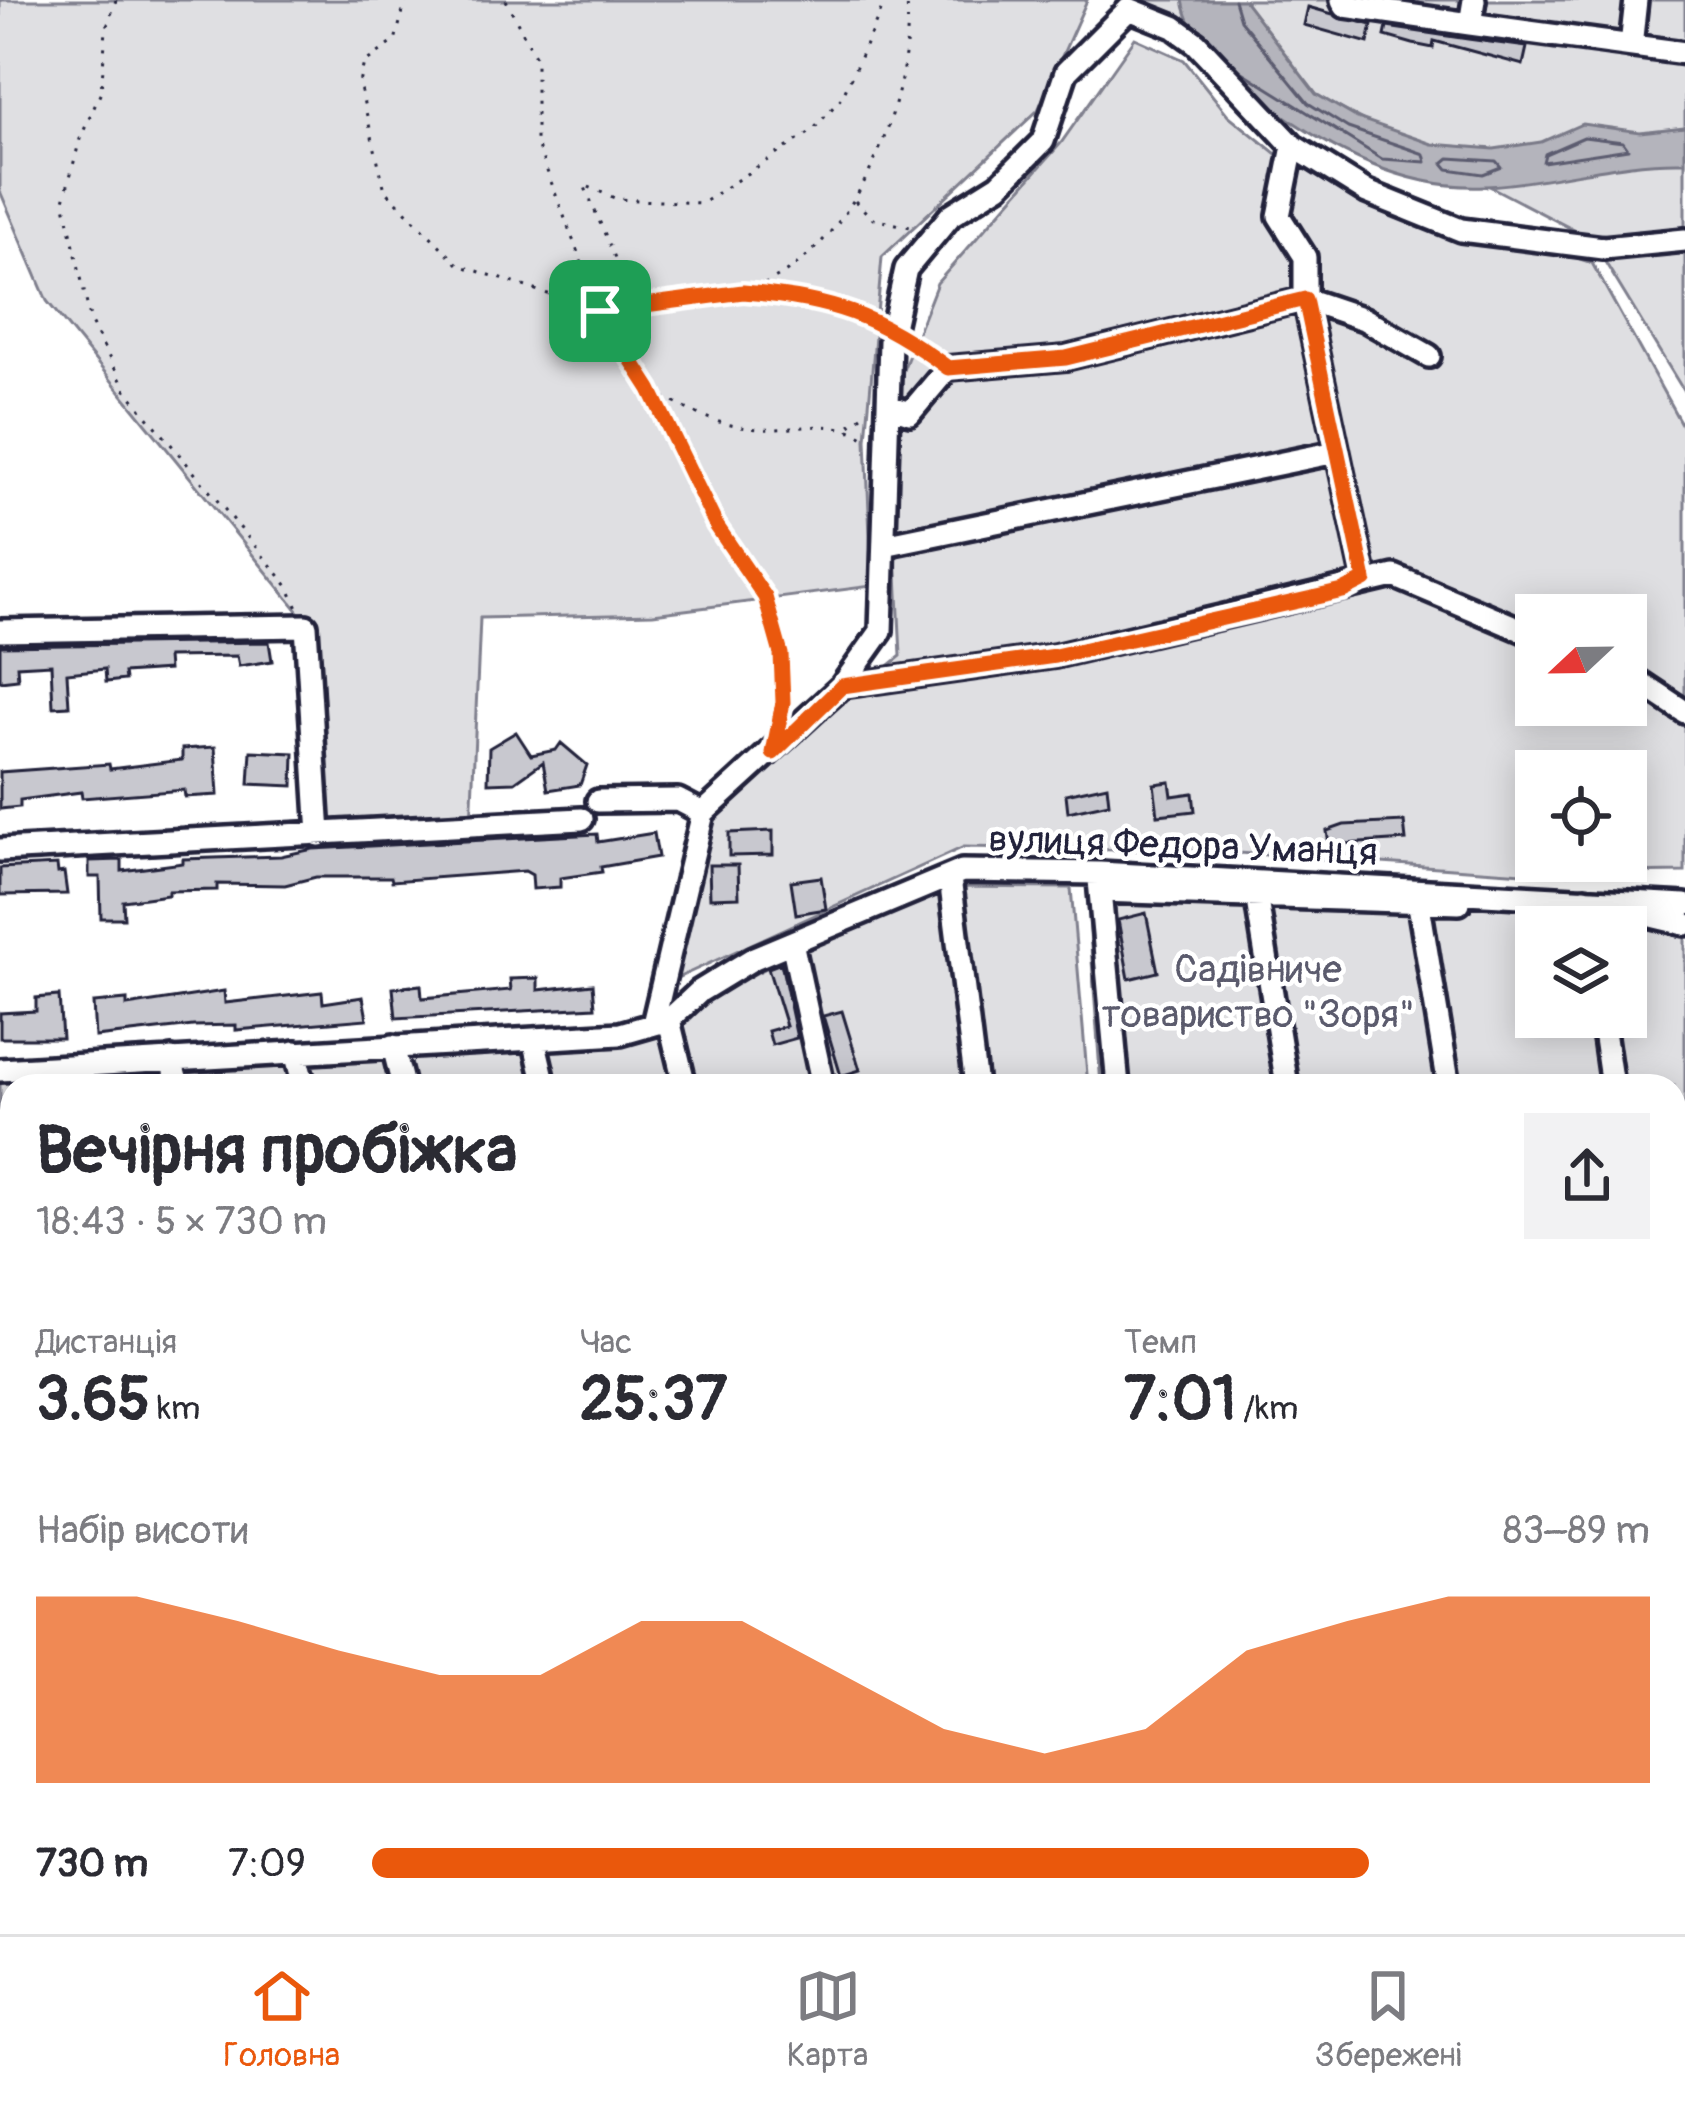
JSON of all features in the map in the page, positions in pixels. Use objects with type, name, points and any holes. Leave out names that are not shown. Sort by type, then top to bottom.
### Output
[{"type":"street","points":[[1342,0],[1346,6],[1685,53]]},
{"type":"street","points":[[1470,23],[1474,0]]},
{"type":"street","points":[[1631,46],[1636,0]]},
{"type":"street","points":[[681,1074],[662,1020],[703,812],[842,686],[881,631],[893,327],[906,268],[940,227],[999,185],[1043,141],[1066,72],[1130,4],[1196,43],[1293,146],[1367,192],[1461,230],[1603,248],[1685,240]]},
{"type":"street","points":[[1293,146],[1279,216],[1305,257],[1305,299],[1365,580]]},
{"type":"street","points":[[889,406],[910,413],[948,368],[1066,358],[1305,299],[1364,319],[1429,356]]},
{"type":"street","points":[[884,545],[1336,452]]},
{"type":"street","points":[[842,686],[1055,656],[1394,576],[1515,626]]},
{"type":"street","points":[[0,632],[306,626],[319,835]]},
{"type":"street","points":[[1647,687],[1685,712]]},
{"type":"street","points":[[598,802],[677,800],[703,812]]},
{"type":"street","points":[[0,850],[583,819]]},
{"type":"street","name":"вулиця Федора Уманця","points":[[66,1074],[171,1060],[620,1034],[662,1020],[718,980],[792,942],[962,872],[1100,882],[1685,904]]},
{"type":"street","points":[[950,878],[974,1074]]},
{"type":"street","points":[[1117,1074],[1100,882],[1257,900],[1419,904],[1585,899],[1685,924]]},
{"type":"street","points":[[1585,899],[1586,906]]},
{"type":"street","points":[[1257,900],[1285,1074]]},
{"type":"street","points":[[1419,904],[1447,1074]]},
{"type":"street","points":[[792,942],[820,1074]]},
{"type":"street","points":[[1605,1038],[1610,1074]]},
{"type":"street","points":[[534,1039],[542,1074]]},
{"type":"street","points":[[393,1046],[400,1074]]},
{"type":"street","points":[[296,1052],[301,1074]]},
{"type":"street","points":[[171,1060],[175,1074]]},
{"type":"path","points":[[116,0],[106,30],[101,92],[80,139],[64,200],[91,323],[127,391],[288,586],[306,626]]},
{"type":"path","points":[[406,0],[394,41],[364,63],[358,83],[385,190],[459,265],[600,311],[743,292],[791,296],[893,327],[948,368]]},
{"type":"path","points":[[506,0],[536,58],[536,142],[600,311],[650,389],[716,525],[765,597],[781,654],[779,719]]},
{"type":"path","points":[[635,305],[584,185],[617,199],[702,203],[812,130],[842,98],[886,0]]},
{"type":"path","points":[[743,292],[778,278],[831,234],[873,170],[899,76],[907,0]]},
{"type":"path","points":[[854,200],[873,219],[913,229],[940,227]]},
{"type":"path","points":[[650,389],[706,421],[760,429],[848,426],[873,443]]},
{"type":"green space","points":[[0,0],[1087,0],[1038,110],[882,257],[866,439],[872,586],[653,614],[480,618],[471,826],[321,831],[308,623],[47,301],[0,191]]},
{"type":"green space","points":[[1146,0],[1685,0],[1685,393],[1591,239],[1146,7]]},
{"type":"green space","points":[[1135,38],[1184,60],[1228,115],[1281,158],[1592,263],[1685,431],[1685,872],[1647,873],[1647,750],[1515,750],[1515,872],[1224,852],[964,847],[675,979],[707,815],[901,656],[889,406],[937,283],[1061,143]]},
{"type":"green space","points":[[956,887],[1071,888],[1087,1074],[130,1074],[230,1061],[617,1044],[819,941]]},
{"type":"green space","name":"Садівниче товариство \"Зоря\"","points":[[1087,890],[1685,905],[1685,1074],[1100,1074]]},
{"type":"water","points":[[1183,0],[1244,0],[1316,94],[1357,118],[1432,144],[1494,149],[1541,142],[1582,124],[1640,132],[1685,127],[1685,162],[1634,164],[1485,186],[1455,186],[1397,174],[1317,137],[1241,84],[1204,46]]},
{"type":"building","points":[[1308,7],[1372,25],[1368,43],[1304,25]]},
{"type":"building","points":[[1387,27],[1527,47],[1523,65],[1434,41],[1433,48],[1413,44],[1385,36]]},
{"type":"building","points":[[269,642],[272,661],[239,666],[237,656],[167,657],[168,670],[124,673],[125,680],[106,682],[105,669],[67,673],[69,706],[53,707],[51,664],[17,666],[18,679],[0,681],[0,646]]},
{"type":"building","points":[[516,732],[531,755],[556,750],[561,743],[587,765],[580,785],[548,790],[543,762],[515,782],[488,783],[489,748]]},
{"type":"building","points":[[215,747],[218,795],[185,797],[184,790],[82,798],[81,792],[20,800],[20,807],[0,809],[0,772],[109,764],[110,769],[182,760],[182,749]]},
{"type":"building","points":[[251,751],[294,753],[293,786],[249,784]]},
{"type":"building","points":[[1170,782],[1172,796],[1193,793],[1195,811],[1158,815],[1154,784]]},
{"type":"building","points":[[1107,785],[1109,803],[1068,812],[1066,794]]},
{"type":"building","points":[[1404,822],[1406,840],[1329,845],[1327,831],[1344,825]]},
{"type":"building","points":[[773,831],[773,855],[729,856],[729,833]]},
{"type":"building","points":[[654,833],[658,857],[560,878],[560,887],[533,889],[532,875],[525,871],[392,881],[391,877],[316,877],[285,885],[217,884],[217,890],[168,891],[168,895],[123,901],[124,918],[101,918],[100,877],[89,877],[89,861],[122,860],[122,871],[183,863],[183,859],[281,856],[313,849],[597,834],[598,842]]},
{"type":"building","points":[[57,865],[58,873],[64,872],[67,894],[0,895],[0,868]]},
{"type":"building","points":[[709,865],[738,865],[739,897],[710,898]]},
{"type":"building","points":[[821,877],[826,909],[796,914],[791,881]]},
{"type":"building","points":[[1146,913],[1158,972],[1129,979],[1118,920]]},
{"type":"building","points":[[781,963],[797,1038],[772,1045],[768,1031],[786,1026],[768,968]]},
{"type":"building","points":[[538,978],[538,990],[593,984],[595,1007],[396,1018],[393,988],[421,985],[422,998],[511,990],[510,979]]},
{"type":"building","points":[[224,991],[225,1003],[322,992],[323,1003],[363,997],[367,1019],[236,1030],[236,1025],[193,1026],[95,1037],[93,1003],[127,1000],[127,1006]]},
{"type":"building","points":[[59,996],[62,1038],[0,1038],[0,1013],[36,1011],[36,998]]},
{"type":"building","points":[[842,1011],[860,1070],[840,1074],[823,1016]]},
{"type":"route","points":[[743,292],[791,296],[893,327],[948,368],[1066,358],[1305,299],[1365,580],[1343,591],[1055,656],[842,686],[773,753],[783,702],[781,654],[765,597],[716,525],[650,389],[600,311],[743,292]]}]
